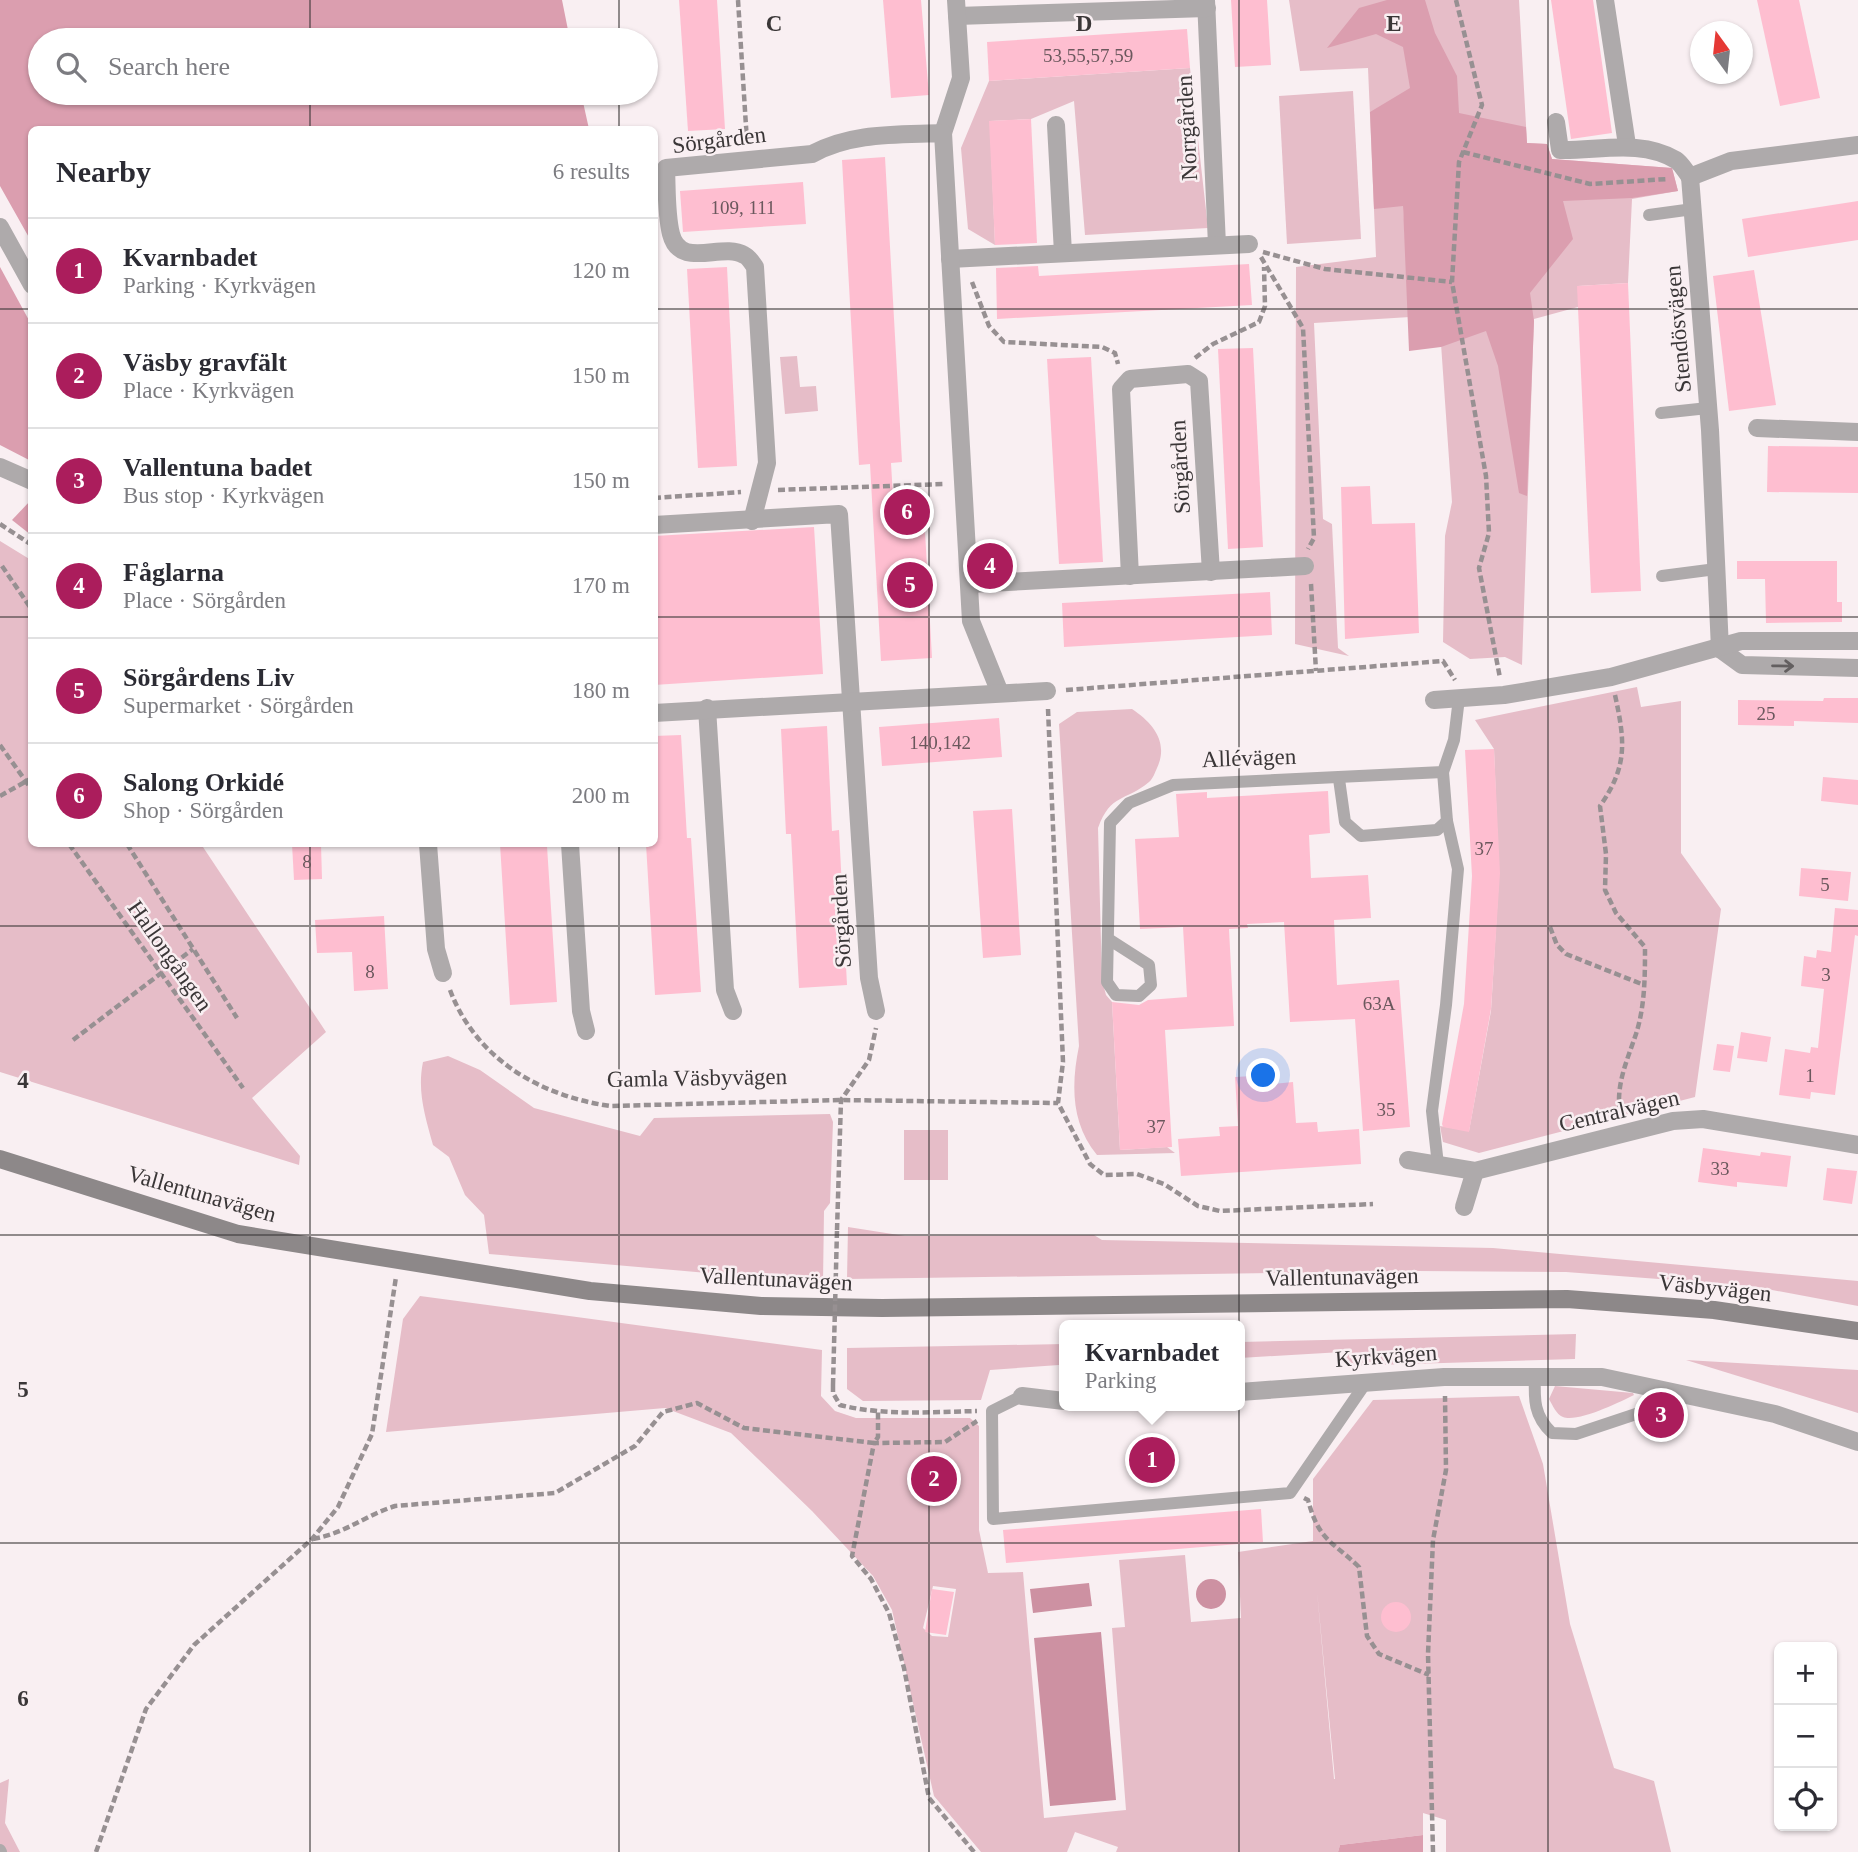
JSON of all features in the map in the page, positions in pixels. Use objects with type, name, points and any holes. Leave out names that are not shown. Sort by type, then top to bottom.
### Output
[{"type":"main road","name":"Vallentunavägen","points":[[0,1159],[238,1234],[590,1292],[761,1306],[882,1308],[1567,1299]]},
{"type":"main road","name":"Väsbyvägen","points":[[1567,1299],[1714,1310],[1858,1331]]},
{"type":"street","points":[[1605,0],[1627,145]]},
{"type":"street","name":"Norrgården","points":[[943,133],[961,78],[957,8],[1206,4],[1217,245]]},
{"type":"street","points":[[1556,122],[1560,150],[1587,151],[1627,145],[1677,160],[1690,177],[1731,161],[1858,145]]},
{"type":"street","points":[[1056,125],[1063,253]]},
{"type":"street","name":"Sörgården","points":[[752,521],[767,463],[755,267],[746,255],[689,254],[677,246],[671,235],[666,168],[811,154],[832,143],[853,137],[943,133]]},
{"type":"street","points":[[943,133],[957,258],[963,483],[971,621],[1000,693]]},
{"type":"street","name":"Stendösvägen","points":[[1690,177],[1709,408],[1720,649]]},
{"type":"street","points":[[0,228],[28,278]]},
{"type":"street","points":[[957,258],[1217,245],[1253,247]]},
{"type":"street","points":[[1130,576],[1121,389],[1130,379],[1188,374],[1192,376]]},
{"type":"street","name":"Sörgården","points":[[1192,376],[1199,381],[1211,572]]},
{"type":"street","points":[[1757,428],[1858,432]]},
{"type":"street","points":[[0,467],[28,479]]},
{"type":"street","points":[[658,525],[839,514],[852,701]]},
{"type":"street","points":[[969,584],[1305,566]]},
{"type":"street","points":[[1434,700],[1504,695],[1611,677],[1720,649],[1741,641],[1858,642]]},
{"type":"street","points":[[1720,649],[1742,665],[1858,668]]},
{"type":"street","points":[[658,713],[1047,691]]},
{"type":"street","name":"Sörgården","points":[[852,701],[869,978],[876,1011]]},
{"type":"street","points":[[707,708],[724,990],[733,1011]]},
{"type":"street","points":[[428,847],[436,949],[443,973]]},
{"type":"street","points":[[570,847],[581,1011],[586,1031]]},
{"type":"street","name":"Centralvägen","points":[[1408,1160],[1475,1171],[1673,1121],[1703,1119],[1858,1142]]},
{"type":"street","points":[[1464,1207],[1475,1171]]},
{"type":"street","name":"Kyrkvägen","points":[[1245,1392],[1444,1377],[1602,1377],[1775,1414],[1858,1442]]},
{"type":"street","points":[[1022,1396],[1059,1400]]},
{"type":"lane","points":[[1649,215],[1692,209]]},
{"type":"lane","points":[[1661,413],[1709,408]]},
{"type":"lane","points":[[1662,576],[1716,569]]},
{"type":"lane","points":[[1438,1165],[1432,1111],[1446,1004],[1458,869],[1447,821],[1443,772],[1454,740],[1460,698]]},
{"type":"lane","name":"Allévägen","points":[[1110,940],[1149,965],[1150,985],[1139,996],[1116,995],[1107,982],[1110,940],[1110,823],[1129,803],[1173,785],[1443,772]]},
{"type":"lane","points":[[1339,779],[1345,822],[1361,835],[1437,830],[1447,821]]},
{"type":"lane","points":[[1535,1376],[1534,1400],[1539,1421],[1552,1433],[1576,1434],[1669,1403],[1672,1391]]},
{"type":"lane","points":[[1022,1396],[992,1411],[993,1519],[1290,1493],[1367,1381]]},
{"type":"path","points":[[738,0],[748,160]]},
{"type":"path","points":[[1456,0],[1482,105],[1459,162],[1452,282],[1486,476],[1489,533],[1479,568],[1504,695]]},
{"type":"path","points":[[1464,152],[1590,184],[1690,177]]},
{"type":"path","points":[[1253,247],[1325,269],[1452,282]]},
{"type":"path","points":[[1253,247],[1303,328],[1314,538],[1306,554],[1305,566],[1311,578],[1316,671]]},
{"type":"path","points":[[957,258],[989,327],[1003,342],[1090,345],[1111,351],[1118,357],[1121,389]]},
{"type":"path","points":[[1192,376],[1194,360],[1199,352],[1259,322],[1265,306],[1264,262]]},
{"type":"path","points":[[658,498],[963,483]]},
{"type":"path","points":[[0,524],[28,542]]},
{"type":"path","points":[[2,566],[28,604]]},
{"type":"path","points":[[1373,1204],[1240,1212],[1198,1206],[1164,1184],[1137,1174],[1104,1175],[1090,1164],[1058,1103],[1063,1062],[1047,691],[1443,661],[1454,676],[1460,698]]},
{"type":"path","points":[[1611,677],[1621,725],[1622,754],[1616,782],[1600,806],[1606,854],[1605,890],[1616,913],[1645,947],[1644,985],[1636,1033],[1626,1057],[1618,1103],[1625,1133]]},
{"type":"path","points":[[0,745],[28,785]]},
{"type":"path","points":[[0,796],[28,780]]},
{"type":"path","name":"Hallongången","points":[[71,847],[243,1088]]},
{"type":"path","points":[[129,847],[237,1018]]},
{"type":"path","points":[[1550,926],[1557,945],[1566,954],[1644,985]]},
{"type":"path","points":[[73,1040],[193,949]]},
{"type":"path","name":"Gamla Väsbyvägen","points":[[443,973],[459,1014],[477,1037],[523,1079],[556,1094],[610,1106],[841,1100],[1058,1103]]},
{"type":"path","points":[[876,1011],[876,1037],[869,1060],[841,1100],[832,1393],[839,1405],[878,1412],[992,1411]]},
{"type":"path","points":[[96,1852],[146,1709],[194,1645],[312,1539],[338,1507],[372,1434],[398,1262]]},
{"type":"path","points":[[1433,1852],[1429,1675],[1433,1540],[1446,1470],[1444,1377]]},
{"type":"path","points":[[312,1539],[338,1535],[376,1512],[395,1506],[555,1493],[635,1446],[663,1412],[697,1403],[744,1428],[874,1443],[945,1442],[992,1411]]},
{"type":"path","points":[[878,1412],[878,1437],[874,1443],[852,1556],[871,1580],[889,1612],[904,1668],[929,1797],[974,1852]]},
{"type":"path","points":[[1290,1493],[1308,1500],[1315,1527],[1326,1540],[1359,1567],[1367,1636],[1379,1654],[1429,1675]]},
{"type":"shaded area","points":[[0,0],[562,0],[568,28],[28,28],[28,105],[584,105],[588,126],[28,126],[28,236],[0,186]]},
{"type":"shaded area","points":[[1289,0],[1519,0],[1527,143],[1547,144],[1552,159],[1672,168],[1678,191],[1632,199],[1628,283],[1578,286],[1578,307],[1534,319],[1522,665],[1505,657],[1470,659],[1443,642],[1445,536],[1452,502],[1439,315],[1437,199],[1403,204],[1410,317],[1314,323],[1323,519],[1332,524],[1338,648],[1349,656],[1295,644],[1296,267],[1376,257],[1368,68],[1300,71]]},
{"type":"shaded area","points":[[1387,0],[1425,0],[1435,33],[1457,76],[1459,113],[1526,127],[1527,143],[1547,144],[1552,159],[1672,168],[1678,191],[1632,198],[1563,201],[1573,239],[1530,293],[1534,321],[1527,496],[1519,493],[1498,366],[1486,331],[1441,347],[1409,351],[1403,206],[1374,209],[1370,112],[1410,88],[1403,47],[1376,34],[1327,48],[1359,8]]},
{"type":"shaded area","points":[[1190,68],[1208,228],[1085,235],[1074,101],[1031,119],[990,121],[995,245],[968,229],[961,148],[989,81]]},
{"type":"shaded area","points":[[1353,91],[1361,239],[1287,244],[1279,96]]},
{"type":"shaded area","points":[[0,267],[28,318],[28,459],[0,445]]},
{"type":"shaded area","points":[[797,356],[800,387],[816,386],[818,411],[785,414],[780,357]]},
{"type":"shaded area","points":[[28,503],[28,533],[12,520]]},
{"type":"shaded area","points":[[0,541],[28,558],[28,847],[203,847],[326,1032],[252,1098],[300,1156],[299,1165],[0,1072]]},
{"type":"shaded area","points":[[1637,687],[1641,707],[1681,701],[1681,853],[1721,909],[1695,1097],[1479,1153],[1443,1142],[1440,1126],[1469,1131],[1491,1011],[1499,877],[1494,749],[1475,720]]},
{"type":"shaded area","points":[[1132,709],[1146,720],[1157,734],[1161,750],[1150,781],[1114,803],[1098,828],[1102,980],[1106,995],[1112,1002],[1120,1150],[1167,1147],[1175,1153],[1097,1155],[1082,1130],[1075,1103],[1079,1046],[1059,724],[1077,712]]},
{"type":"shaded area","points":[[448,1056],[480,1070],[534,1108],[640,1136],[654,1118],[830,1114],[833,1122],[830,1203],[824,1211],[823,1283],[489,1254],[484,1215],[465,1195],[449,1157],[433,1145],[425,1114],[421,1093],[423,1062]]},
{"type":"shaded area","points":[[904,1130],[948,1130],[948,1180],[904,1180]]},
{"type":"shaded area","points":[[848,1227],[905,1236],[1094,1235],[1102,1240],[1493,1248],[1858,1281],[1858,1306],[1751,1286],[1566,1272],[1417,1271],[847,1279]]},
{"type":"shaded area","points":[[420,1296],[822,1350],[821,1396],[835,1411],[856,1418],[970,1418],[979,1426],[979,1530],[988,1573],[1023,1572],[1044,1818],[1126,1810],[1112,1628],[1125,1627],[1119,1560],[1185,1555],[1191,1622],[1241,1618],[1238,1552],[1313,1541],[1313,1479],[1373,1400],[1519,1396],[1543,1464],[1570,1624],[1614,1768],[1654,1781],[1671,1852],[1446,1852],[1446,1820],[1423,1813],[1423,1835],[1340,1845],[1338,1852],[1116,1852],[1118,1847],[1075,1832],[1067,1852],[981,1852],[934,1796],[892,1610],[873,1576],[812,1511],[731,1433],[665,1408],[386,1432],[403,1319]],"holes":[[[933,1586],[956,1589],[948,1637],[932,1636],[923,1628]],[[1317,1591],[1335,1779],[1334,1779]]]},
{"type":"shaded area","points":[[1576,1334],[1575,1359],[1344,1366],[1342,1352],[1245,1358],[1245,1342]]},
{"type":"shaded area","points":[[1059,1344],[1059,1365],[990,1370],[981,1400],[863,1401],[847,1389],[847,1348]]},
{"type":"shaded area","points":[[1686,1360],[1858,1370],[1858,1413]]},
{"type":"shaded area","points":[[1555,1386],[1634,1395],[1598,1411],[1569,1418],[1558,1414],[1549,1399]]},
{"type":"shaded area","points":[[1211,1579],[1222,1583],[1226,1594],[1222,1605],[1211,1609],[1200,1605],[1196,1594],[1200,1583]]},
{"type":"shaded area","points":[[1089,1583],[1092,1606],[1033,1613],[1030,1589]]},
{"type":"shaded area","points":[[1101,1632],[1116,1800],[1050,1806],[1034,1638]]},
{"type":"shaded area","points":[[9,1779],[5,1823],[20,1852],[0,1852],[0,1783]]},
{"type":"shaded area","points":[[1423,1835],[1423,1852],[1338,1852],[1340,1845]]},
{"type":"building","points":[[679,0],[717,0],[725,129],[688,131]]},
{"type":"building","points":[[883,0],[921,0],[929,95],[891,98]]},
{"type":"building","points":[[1231,0],[1267,0],[1271,65],[1235,67]]},
{"type":"building","points":[[1551,0],[1593,0],[1612,133],[1571,139]]},
{"type":"building","points":[[1757,0],[1799,0],[1820,98],[1780,106]]},
{"type":"building","points":[[1187,29],[1190,68],[989,81],[987,42]]},
{"type":"building","points":[[1031,119],[1037,243],[995,245],[989,121]]},
{"type":"building","points":[[885,157],[902,462],[891,463],[893,497],[923,495],[932,658],[881,661],[870,464],[859,465],[842,160]]},
{"type":"building","points":[[803,182],[806,224],[683,232],[680,191]]},
{"type":"building","points":[[1858,201],[1858,240],[1748,257],[1742,219]]},
{"type":"building","points":[[1249,264],[1252,305],[997,319],[996,268],[1038,266],[1039,276]]},
{"type":"building","points":[[727,267],[737,466],[698,468],[687,269]]},
{"type":"building","points":[[1754,270],[1776,405],[1729,411],[1713,276]]},
{"type":"building","points":[[1628,283],[1641,591],[1591,593],[1577,286]]},
{"type":"building","points":[[1253,348],[1263,547],[1228,549],[1218,349]]},
{"type":"building","points":[[1091,357],[1103,562],[1059,564],[1047,359]]},
{"type":"building","points":[[1768,446],[1858,447],[1858,493],[1767,492]]},
{"type":"building","points":[[1370,486],[1372,524],[1415,523],[1419,633],[1345,639],[1341,487]]},
{"type":"building","points":[[814,527],[823,674],[658,685],[658,536]]},
{"type":"building","points":[[1737,561],[1837,561],[1837,602],[1842,602],[1842,622],[1766,623],[1765,579],[1737,579]]},
{"type":"building","points":[[1270,592],[1272,635],[1064,647],[1062,603]]},
{"type":"building","points":[[1824,698],[1858,698],[1858,723],[1794,721],[1794,726],[1738,725],[1738,700],[1823,701]]},
{"type":"building","points":[[999,718],[1002,757],[882,766],[879,727]]},
{"type":"building","points":[[827,726],[832,831],[839,830],[847,985],[799,988],[791,834],[786,834],[781,729]]},
{"type":"building","points":[[681,735],[701,992],[655,995],[646,847],[658,847],[658,736]]},
{"type":"building","points":[[1494,749],[1500,873],[1491,1009],[1469,1132],[1443,1127],[1442,1124],[1464,1004],[1472,876],[1465,750]]},
{"type":"building","points":[[1823,777],[1858,780],[1858,805],[1821,801]]},
{"type":"building","points":[[1328,791],[1330,833],[1309,835],[1311,878],[1368,875],[1371,918],[1334,920],[1337,985],[1399,980],[1410,1127],[1363,1131],[1355,1019],[1290,1022],[1284,922],[1247,924],[1248,928],[1229,929],[1234,1026],[1165,1030],[1172,1147],[1120,1150],[1112,1002],[1139,1005],[1148,1000],[1187,997],[1183,927],[1140,929],[1135,839],[1179,837],[1176,794],[1207,792],[1207,798]]},
{"type":"building","points":[[1012,809],[1021,955],[983,958],[973,811]]},
{"type":"building","points":[[292,847],[321,847],[322,879],[294,880]]},
{"type":"building","points":[[500,847],[547,847],[557,1002],[510,1005]]},
{"type":"building","points":[[1801,868],[1851,872],[1848,901],[1799,896]]},
{"type":"building","points":[[1835,908],[1858,910],[1858,936],[1855,935],[1835,1095],[1811,1092],[1810,1099],[1779,1095],[1785,1049],[1810,1053],[1811,1047],[1818,1048],[1824,989],[1801,986],[1804,956],[1816,958],[1817,950],[1831,952]]},
{"type":"building","points":[[384,916],[388,989],[354,991],[352,952],[317,953],[315,920]]},
{"type":"building","points":[[1741,1032],[1771,1037],[1767,1062],[1737,1058]]},
{"type":"building","points":[[1717,1044],[1734,1046],[1730,1072],[1713,1070]]},
{"type":"building","points":[[1272,1075],[1273,1084],[1293,1082],[1296,1123],[1317,1122],[1318,1132],[1359,1129],[1361,1164],[1181,1176],[1178,1139],[1220,1136],[1219,1127],[1238,1126],[1235,1077]]},
{"type":"building","points":[[1703,1148],[1760,1156],[1761,1152],[1791,1156],[1787,1187],[1737,1182],[1737,1187],[1698,1182]]},
{"type":"building","points":[[1827,1168],[1857,1171],[1852,1204],[1823,1200]]},
{"type":"building","points":[[1261,1509],[1263,1542],[1006,1563],[1003,1530]]},
{"type":"building","points":[[932,1589],[954,1592],[946,1635],[925,1632]]},
{"type":"building","points":[[1396,1602],[1407,1606],[1411,1617],[1407,1628],[1396,1632],[1385,1628],[1381,1617],[1385,1606]]},
{"type":"place","name":"Salong Orkidé","points":[[907,512]]},
{"type":"place","name":"Fåglarna","points":[[990,566]]},
{"type":"place","name":"Sörgårdens Liv","points":[[910,585]]},
{"type":"place","name":"Vallentuna badet","points":[[1661,1415]]},
{"type":"place","name":"Kvarnbadet","points":[[1152,1460]]},
{"type":"place","name":"Väsby gravfält","points":[[934,1479]]}]
